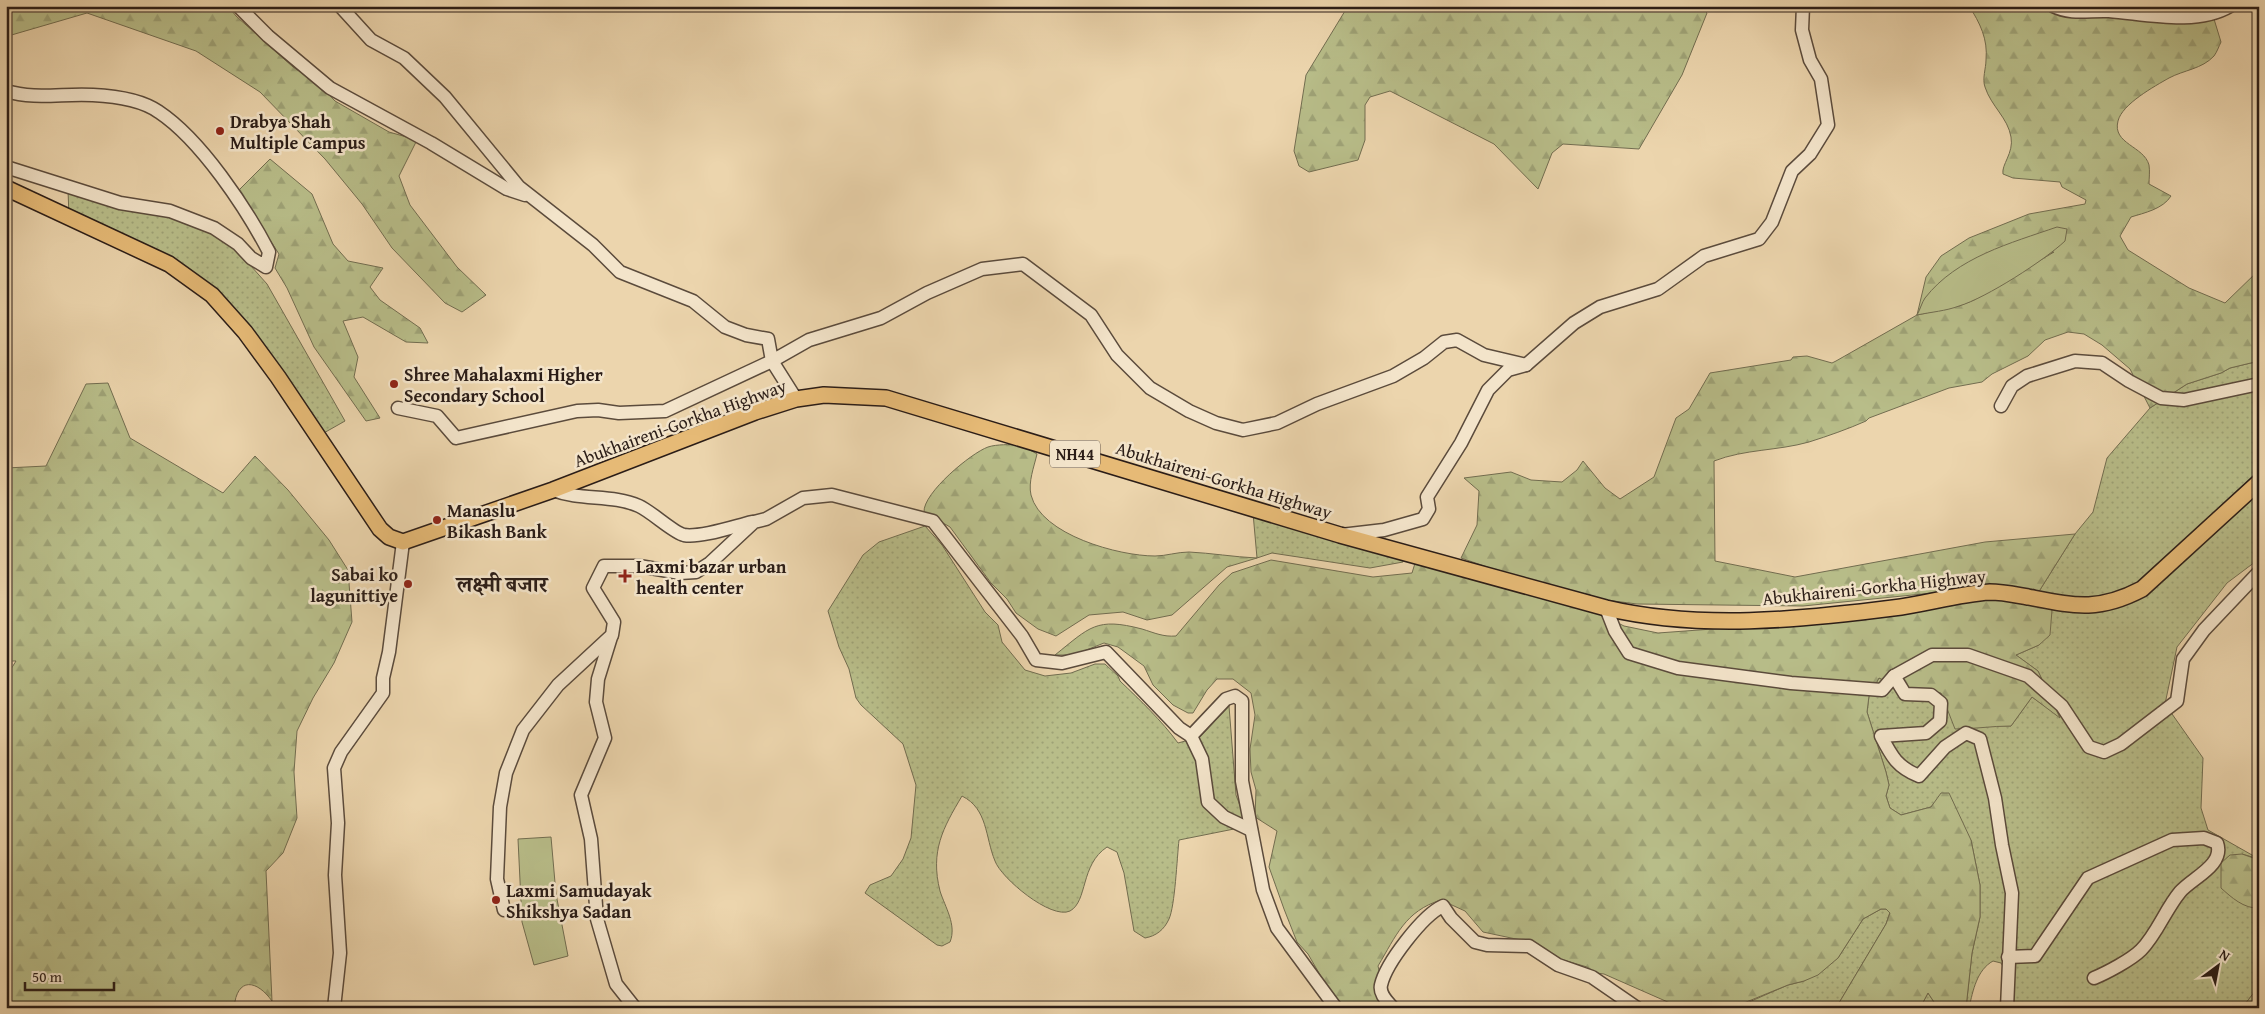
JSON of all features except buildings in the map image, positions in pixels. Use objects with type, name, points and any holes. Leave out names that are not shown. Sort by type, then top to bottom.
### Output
[{"type":"main road","points":[[6,188],[169,264],[212,295],[245,332],[272,369],[380,529],[389,537],[403,542]]},
{"type":"main road","name":"Abukhaireni-Gorkha Highway","points":[[403,542],[554,490],[755,412],[796,399],[824,395],[886,398],[1340,535],[1638,616],[1684,620],[1739,621],[1895,608],[1990,592],[2098,606],[2120,600],[2142,589],[2259,482]]},
{"type":"street","points":[[238,6],[268,36],[330,88],[431,143],[507,188],[532,197]]},
{"type":"street","points":[[340,6],[370,40],[404,58],[444,97],[520,188],[593,245],[620,272],[693,301],[725,327],[746,336],[768,340],[772,361],[796,399]]},
{"type":"street","points":[[1340,535],[1384,530],[1423,519],[1429,509],[1428,497],[1461,443],[1488,390],[1508,370],[1526,365],[1574,323],[1600,307],[1658,289],[1704,256],[1759,239],[1772,222],[1792,171],[1810,154],[1828,124],[1821,78],[1810,60],[1802,30],[1802,6]]},
{"type":"street","points":[[2053,6],[2075,12],[2109,11],[2139,16],[2184,17],[2222,11],[2230,6]]},
{"type":"street","points":[[6,91],[33,96],[94,95],[142,103],[159,111],[178,128],[210,163],[250,216],[269,252],[266,267],[251,258],[238,244],[214,228],[170,211],[120,202],[6,167]]},
{"type":"street","points":[[398,408],[437,416],[456,438],[577,411],[598,410],[619,413],[665,411],[772,361],[809,340],[881,318],[928,293],[982,269],[1023,264],[1091,315],[1117,355],[1150,388],[1189,411],[1216,423],[1243,430],[1278,423],[1317,404],[1393,376],[1424,358],[1444,342],[1457,340],[1484,355],[1526,365]]},
{"type":"street","points":[[2001,406],[2012,386],[2027,376],[2075,361],[2102,363],[2129,381],[2161,398],[2184,400],[2259,384]]},
{"type":"street","points":[[554,490],[572,497],[614,500],[637,506],[653,513],[684,535],[701,534],[766,519],[804,498],[832,495],[933,521],[1022,636],[1036,660],[1062,663],[1106,652],[1179,728],[1191,736],[1202,759],[1208,802],[1224,817],[1251,830]]},
{"type":"street","points":[[635,1008],[616,984],[597,920],[591,839],[581,795],[605,738],[596,702],[597,687],[614,622],[593,588],[604,566],[639,566],[680,573],[696,572],[710,563],[754,522]]},
{"type":"street","points":[[334,1008],[340,953],[335,875],[338,823],[334,768],[341,752],[383,693],[383,678],[389,652],[403,542]]},
{"type":"street","points":[[1606,608],[1615,631],[1629,653],[1678,668],[1791,682],[1882,690],[1894,676],[1932,655],[1968,655],[2028,676],[2062,706],[2089,747],[2104,752],[2121,744],[2177,701],[2183,659],[2210,623],[2259,572]]},
{"type":"street","points":[[504,910],[497,879],[500,807],[506,773],[523,730],[558,684],[612,635]]},
{"type":"street","points":[[1894,676],[1905,694],[1931,695],[1941,703],[1940,721],[1926,733],[1882,736],[1891,755],[1903,770],[1920,776],[1945,747],[1966,733],[1980,739],[1996,798],[2002,845],[2012,893],[2007,1008]]},
{"type":"street","points":[[1191,736],[1226,699],[1235,696],[1242,701],[1242,781],[1263,890],[1277,928],[1336,1008]]},
{"type":"street","points":[[2008,957],[2035,956],[2088,878],[2172,840],[2204,838],[2217,844],[2220,851],[2216,861],[2180,892],[2141,950],[2102,975],[2094,978]]},
{"type":"street","points":[[1393,1008],[1383,997],[1381,986],[1387,972],[1416,927],[1432,911],[1443,906],[1451,918],[1476,942],[1487,945],[1529,946],[1558,965],[1592,977],[1637,1008]]},
{"type":"green space","points":[[6,6],[228,6],[236,16],[293,67],[318,83],[335,101],[389,132],[417,140],[399,176],[410,205],[457,267],[486,295],[462,312],[445,303],[392,248],[362,204],[325,159],[260,92],[196,51],[87,13],[8,36]]},
{"type":"green space","points":[[1348,6],[1700,6],[1707,13],[1682,75],[1639,149],[1563,144],[1552,153],[1538,189],[1494,144],[1390,91],[1370,97],[1365,105],[1365,140],[1358,160],[1309,172],[1299,166],[1294,151],[1306,75]]},
{"type":"green space","points":[[1969,6],[2201,6],[2205,14],[2214,19],[2221,42],[2214,56],[2204,64],[2175,75],[2148,91],[2126,108],[2118,121],[2117,129],[2120,135],[2141,153],[2149,165],[2149,184],[2171,196],[2158,207],[2131,217],[2120,236],[2128,250],[2189,288],[2225,303],[2259,270],[2259,361],[2230,368],[2221,373],[2187,384],[2150,408],[2130,369],[2102,345],[2084,334],[2068,332],[2045,340],[2028,356],[1992,374],[1982,382],[1949,388],[1869,418],[1845,430],[1809,442],[1737,454],[1714,461],[1715,561],[1795,577],[1985,542],[2075,534],[2038,593],[2002,586],[1803,606],[1637,604],[1606,600],[1525,580],[1461,558],[1477,525],[1479,491],[1464,478],[1511,472],[1531,480],[1562,482],[1577,470],[1583,461],[1605,488],[1620,499],[1654,477],[1676,418],[1689,409],[1710,373],[1791,360],[1793,357],[1807,356],[1832,363],[1917,315],[1926,277],[1941,256],[1969,238],[2029,214],[2085,204],[2086,200],[2062,187],[2060,182],[2013,178],[2003,174],[2011,148],[2011,137],[2007,124],[1985,87],[1986,45],[1980,25]],"holes":[[[2054,252],[1974,300],[1959,306],[1917,315],[1929,294]]]},
{"type":"green space","points":[[270,159],[312,194],[333,244],[348,261],[383,268],[370,287],[380,300],[420,328],[428,343],[406,342],[363,317],[343,321],[358,357],[354,377],[380,418],[366,421],[314,347],[287,288],[275,268],[279,254],[238,191]]},
{"type":"green space","points":[[68,190],[168,215],[214,233],[234,247],[267,284],[345,421],[322,434],[250,326],[212,289],[177,260],[113,232],[69,217]]},
{"type":"green space","points":[[2057,227],[2067,229],[2065,241],[2015,278],[1970,302],[1949,309],[1917,315],[1925,298],[1953,272],[1986,253]]},
{"type":"green space","points":[[2259,361],[2259,559],[2227,583],[2177,647],[2165,704],[2203,758],[2201,808],[2208,830],[2259,859],[2242,854],[2253,908],[2259,908],[2259,986],[2242,1008],[2002,1008],[2005,970],[2001,963],[1993,961],[1979,975],[1969,1008],[1966,1008],[1972,953],[1980,917],[1980,885],[1971,840],[1934,803],[1931,807],[1901,815],[1890,808],[1886,796],[1889,785],[1886,772],[1867,712],[1869,696],[1879,678],[1902,689],[1941,693],[1988,726],[2011,726],[2032,697],[2060,717],[2038,671],[2016,655],[2039,645],[2052,610],[2038,593],[2075,534],[2093,512],[2107,458],[2150,408],[2187,384],[2221,373],[2230,368]]},
{"type":"green space","points":[[108,383],[130,438],[223,493],[255,456],[288,490],[329,540],[348,570],[352,622],[334,663],[313,698],[297,731],[294,772],[297,818],[283,853],[266,871],[272,1001],[260,989],[248,985],[243,986],[239,990],[234,1008],[6,1008],[6,677],[16,661],[6,661],[6,468],[46,466],[86,384]]},
{"type":"green space","points":[[1019,444],[1037,454],[1030,490],[1038,509],[1065,532],[1103,547],[1140,555],[1159,556],[1189,552],[1257,558],[1227,567],[1172,615],[1147,620],[1123,612],[1089,615],[1056,636],[1038,629],[1016,613],[1007,599],[991,583],[950,527],[924,512],[931,495],[939,485],[971,457],[988,447]]},
{"type":"green space","points":[[1253,513],[1403,556],[1403,562],[1370,568],[1272,553],[1257,558]]},
{"type":"green space","points":[[925,526],[942,545],[985,612],[998,625],[1002,642],[1025,670],[1045,676],[1071,673],[1095,664],[1105,664],[1158,719],[1178,743],[1200,737],[1229,706],[1236,795],[1250,832],[1239,828],[1179,840],[1171,913],[1165,926],[1153,936],[1145,938],[1134,931],[1124,873],[1117,852],[1107,847],[1098,855],[1092,863],[1076,906],[1070,911],[1062,912],[1051,909],[1040,904],[1016,887],[999,868],[977,808],[962,796],[940,840],[937,864],[940,891],[950,916],[952,936],[950,942],[942,946],[937,945],[865,893],[870,885],[891,876],[903,859],[911,838],[916,785],[903,744],[861,705],[856,698],[849,669],[839,647],[828,611],[863,555],[879,542]]},
{"type":"green space","points":[[1271,560],[1373,577],[1412,573],[1416,560],[1580,604],[1624,626],[1658,633],[1726,628],[1766,628],[1922,609],[2007,595],[2052,610],[2050,635],[2039,645],[2016,655],[2038,671],[2060,718],[2032,697],[2011,726],[1955,729],[1941,693],[1902,689],[1879,678],[1869,696],[1867,712],[1886,772],[1889,785],[1886,796],[1890,808],[1901,815],[1931,807],[1941,793],[1949,793],[1971,840],[1980,885],[1980,917],[1972,953],[1966,1008],[1938,1008],[1928,993],[1920,1008],[1836,1008],[1886,924],[1890,913],[1886,909],[1881,909],[1863,919],[1838,958],[1818,975],[1739,1005],[1728,1007],[1670,1003],[1604,974],[1596,973],[1587,967],[1560,959],[1530,942],[1483,932],[1465,911],[1441,900],[1418,911],[1410,918],[1396,935],[1378,966],[1388,1008],[1343,1008],[1323,980],[1308,954],[1297,942],[1269,867],[1277,831],[1255,817],[1256,790],[1251,772],[1250,749],[1255,715],[1251,693],[1233,679],[1217,679],[1207,690],[1193,713],[1188,713],[1173,705],[1153,685],[1144,666],[1118,647],[1104,643],[1074,655],[1055,655],[1086,631],[1103,625],[1114,624],[1176,636],[1219,585],[1232,573]]},
{"type":"green space","points":[[551,837],[556,894],[568,956],[534,965],[522,922],[518,839]]},
{"type":"green space","points":[[2242,854],[2259,860],[2259,908],[2248,907],[2233,899],[2221,888],[2221,863],[2230,855]]},
{"type":"green space","points":[[1881,909],[1886,909],[1890,912],[1886,924],[1836,1008],[1727,1008],[1749,1002],[1788,985],[1804,981],[1838,958],[1863,919]]},
{"type":"green space","points":[[2259,986],[2259,1008],[2242,1008]]},
{"type":"green space","points":[[1928,993],[1938,1008],[1920,1008]]},
{"type":"place","name":"Drabya Shah Multiple Campus","points":[[220,131]]},
{"type":"place","name":"Shree Mahalaxmi Higher Secondary School","points":[[394,384]]},
{"type":"place","name":"Manaslu Bikash Bank","points":[[437,520]]},
{"type":"place","name":"Laxmi bazar urban health center","points":[[625,576]]},
{"type":"place","name":"Sabai ko lagunittiye","points":[[408,584]]},
{"type":"place","name":"Laxmi Samudayak Shikshya Sadan","points":[[496,900]]},
{"type":"district","name":"लक्ष्मी बजार","points":[[502,584]]}]
